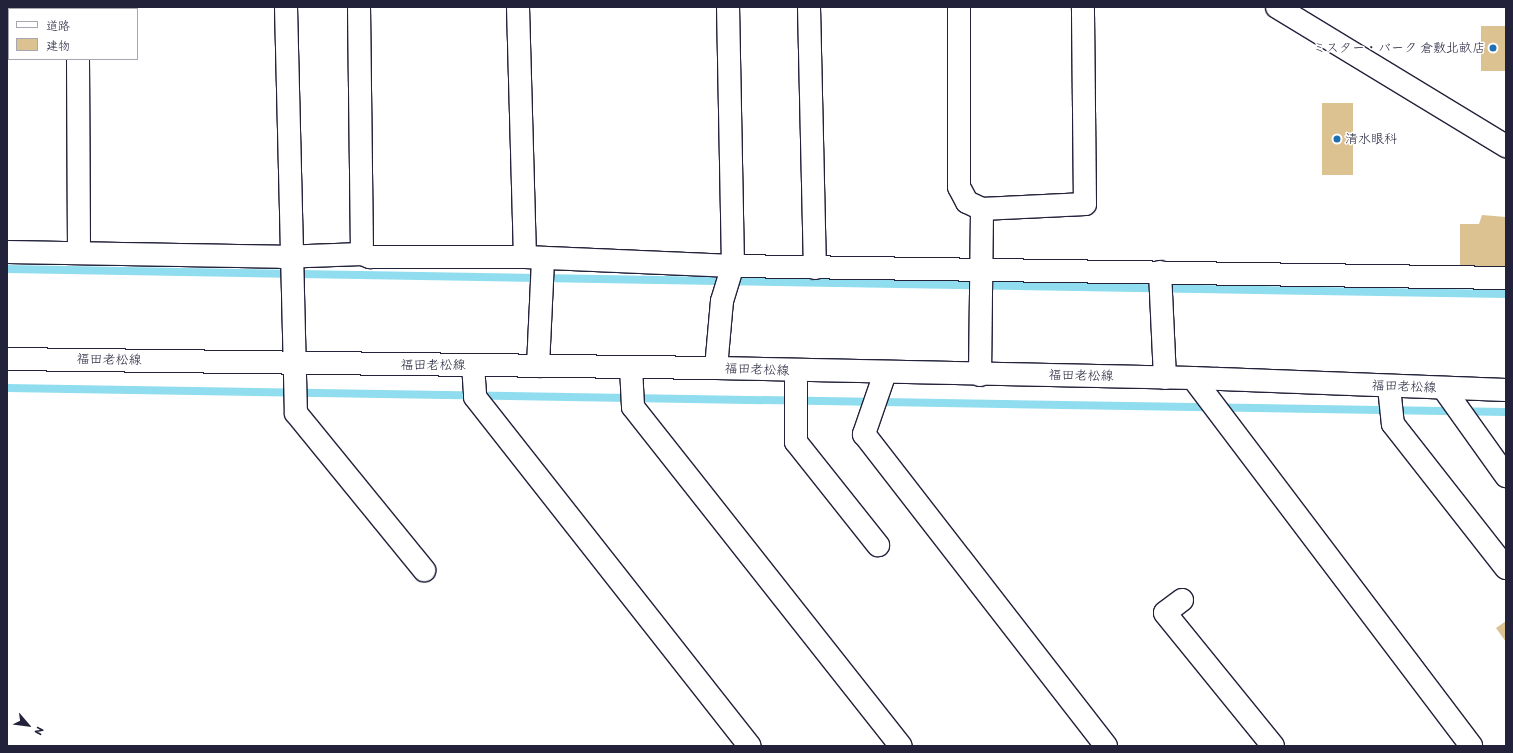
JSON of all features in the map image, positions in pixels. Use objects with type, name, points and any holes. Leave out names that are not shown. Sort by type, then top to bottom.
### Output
[{"type":"street","points":[[286,7],[291,268],[296,364],[296,413],[424,570]]},
{"type":"street","points":[[359,7],[362,254]]},
{"type":"street","points":[[518,7],[538,267],[538,366]]},
{"type":"street","points":[[716,368],[722,301],[730,277],[728,7]]},
{"type":"street","points":[[809,7],[815,268]]},
{"type":"street","points":[[959,7],[959,187],[967,202],[982,209],[1085,204],[1083,7]]},
{"type":"street","points":[[1277,7],[1506,146]]},
{"type":"street","points":[[78,60],[80,254]]},
{"type":"street","points":[[980,375],[982,209]]},
{"type":"street","points":[[7,252],[80,254],[291,268],[362,254],[370,257],[730,277],[815,268],[981,280],[1160,283],[1506,278]]},
{"type":"street","points":[[1160,283],[1165,378]]},
{"type":"street","name":"福田老松線","points":[[7,359],[296,364],[716,368],[980,375],[1193,378],[1391,404],[1444,389],[1506,390]]},
{"type":"street","points":[[473,365],[475,392],[750,746]]},
{"type":"street","points":[[631,367],[633,407],[901,746]]},
{"type":"street","points":[[796,371],[796,442],[878,545]]},
{"type":"street","points":[[886,372],[864,434],[1106,746]]},
{"type":"street","points":[[1193,378],[1471,746]]},
{"type":"street","points":[[1444,389],[1506,476]]},
{"type":"street","points":[[1391,404],[1393,424],[1506,568]]},
{"type":"street","points":[[1182,600],[1165,613],[1273,746]]},
{"type":"building","name":"ミスター・バーク 倉敷北畝店","points":[[1481,26],[1506,26],[1506,71],[1481,71]]},
{"type":"building","name":"清水眼科","points":[[1322,103],[1353,103],[1353,175],[1322,175]]},
{"type":"building","points":[[1482,215],[1506,217],[1506,273],[1460,272],[1460,224],[1479,224]]},
{"type":"building","points":[[1506,621],[1506,642],[1496,628]]},
{"type":"waterway","points":[[7,269],[1506,294]]},
{"type":"waterway","points":[[7,388],[1506,412]]},
{"type":"place","name":"ミスター・バーク 倉敷北畝店","points":[[1493,48]]},
{"type":"place","name":"清水眼科","points":[[1337,139]]}]
